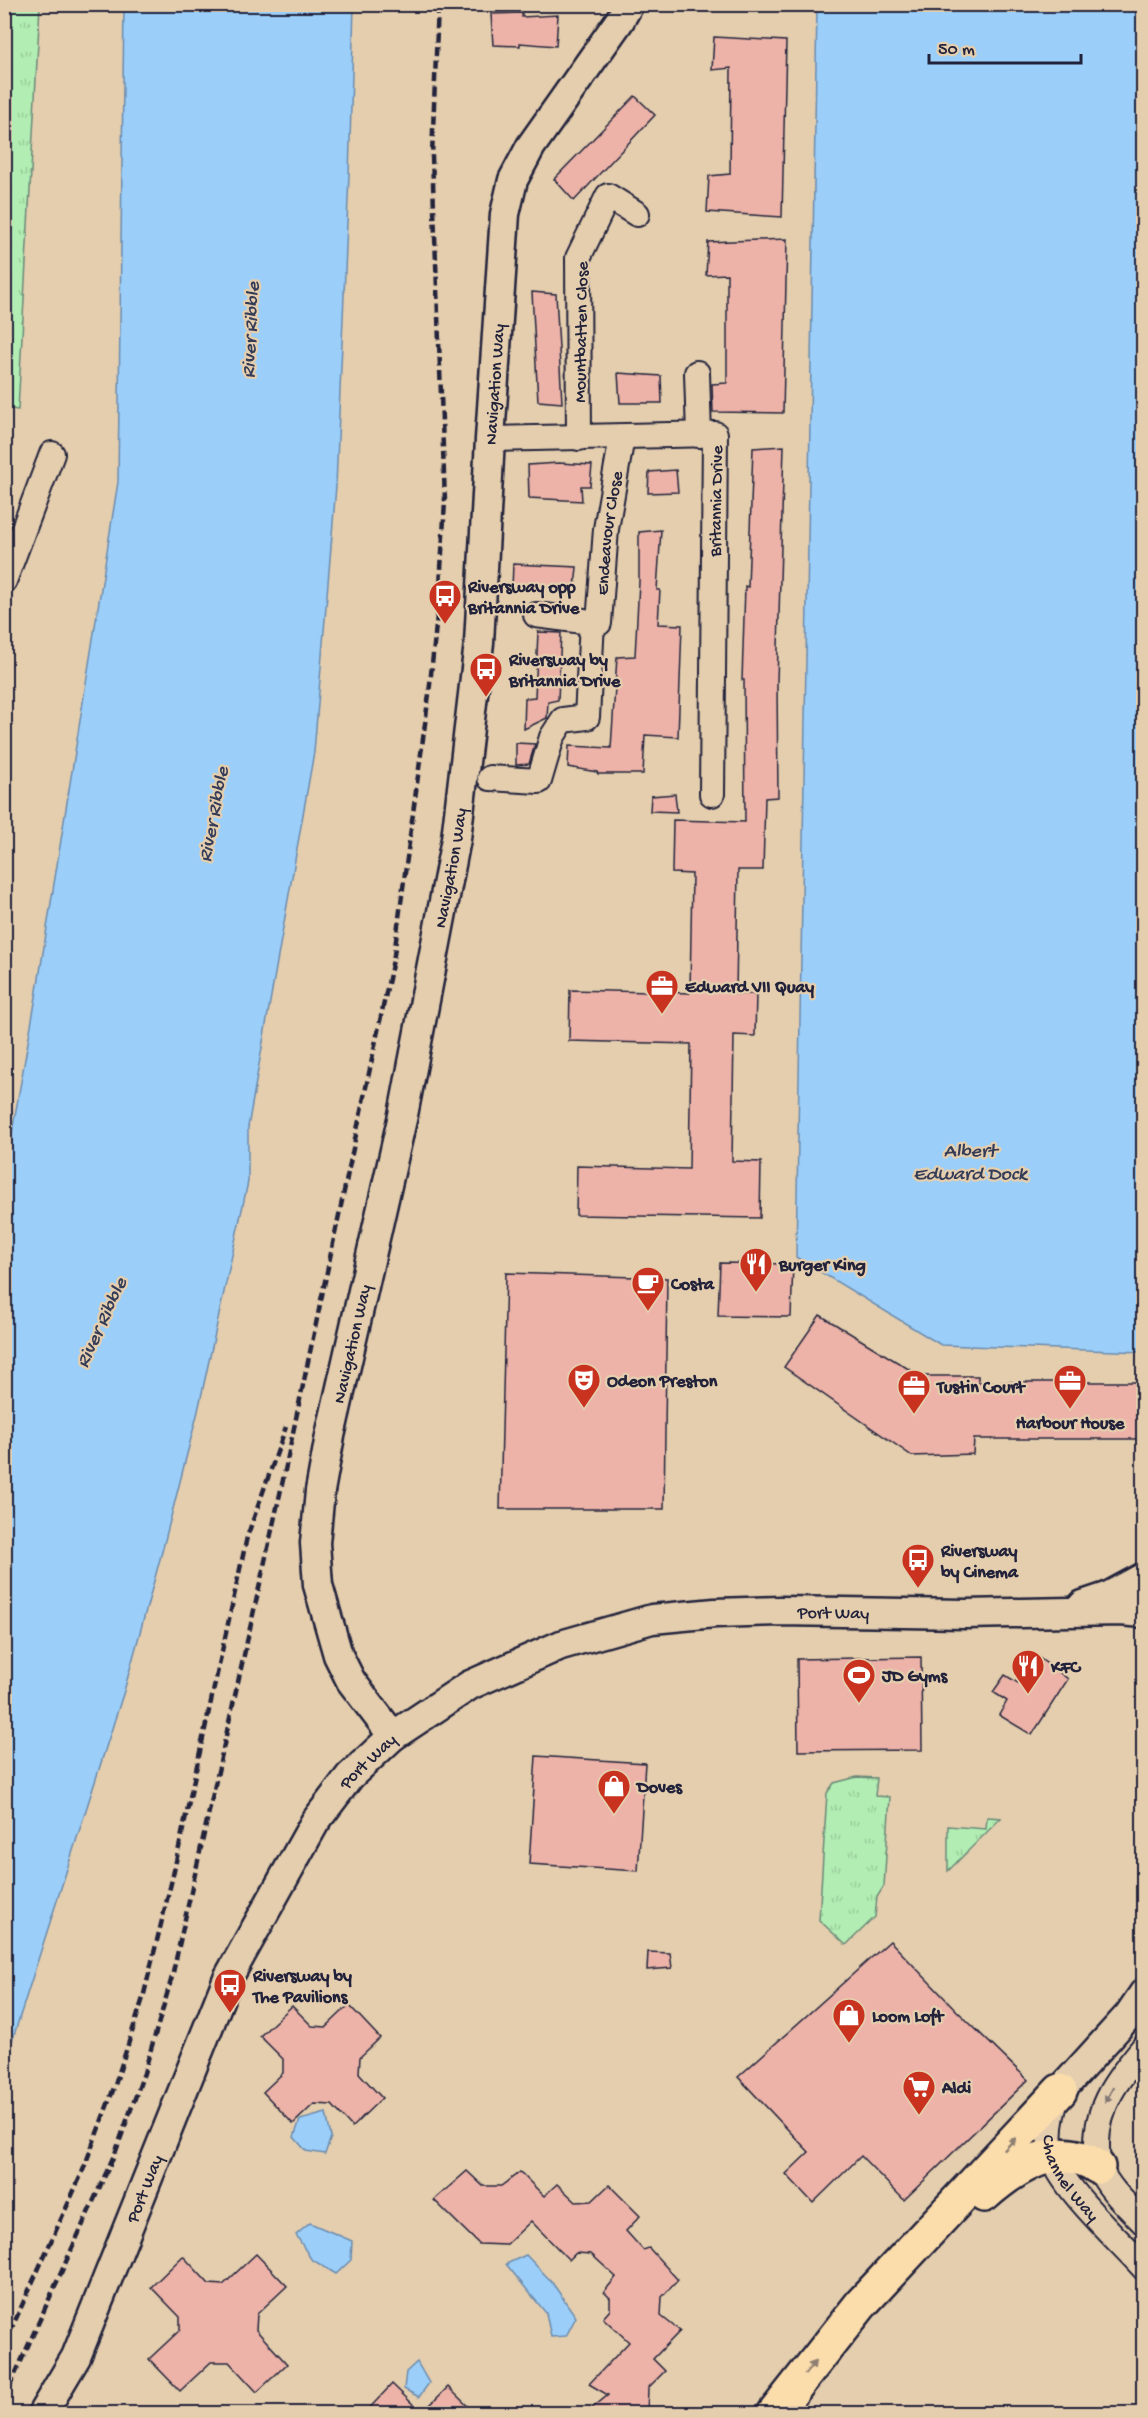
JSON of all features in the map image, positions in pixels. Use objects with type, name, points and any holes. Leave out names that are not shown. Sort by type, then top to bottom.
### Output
[{"type":"highway","points":[[774,2414],[861,2304],[1060,2091]]},
{"type":"highway","points":[[861,2304],[1015,2170],[1039,2158],[1052,2156],[1081,2158],[1098,2167]]},
{"type":"street","name":"Navigation Way","points":[[393,1736],[351,1681],[338,1654],[318,1586],[315,1543],[320,1491],[330,1436],[403,1115],[456,839],[479,643],[505,214],[513,180],[531,146],[629,4]]},
{"type":"street","name":"Mountbatten Close","points":[[579,438],[578,258],[608,195],[637,214]]},
{"type":"street","points":[[697,373],[699,435]]},
{"type":"street","name":"Britannia Drive","points":[[490,439],[716,434],[711,794]]},
{"type":"street","name":"Endeavour Close","points":[[490,778],[538,781],[552,737],[563,720],[587,717],[592,622],[599,623],[606,530],[622,437]]},
{"type":"street","points":[[4,581],[51,454]]},
{"type":"street","points":[[536,615],[592,622]]},
{"type":"street","name":"Port Way","points":[[1061,1613],[1107,1597],[1143,1577]]},
{"type":"street","name":"Port Way","points":[[42,2414],[76,2357],[228,1978],[315,1822],[350,1776],[393,1736],[470,1684],[561,1645],[652,1619],[715,1613],[781,1611],[965,1614],[1120,1611],[1143,1613]]},
{"type":"street","name":"Channel Way","points":[[1143,1993],[1129,2015],[1060,2091],[1050,2125],[1052,2156],[1065,2180],[1143,2268]]},
{"type":"street","name":"Channel Way","points":[[1143,2048],[1119,2077],[1103,2106],[1096,2134],[1098,2167],[1120,2198],[1143,2223]]},
{"type":"green space","points":[[4,5],[40,5],[18,410],[4,408]]},
{"type":"green space","points":[[857,1777],[877,1778],[875,1796],[890,1797],[884,1886],[877,1897],[875,1917],[846,1945],[819,1920],[827,1793],[834,1783]]},
{"type":"green space","points":[[987,1817],[1001,1818],[948,1871],[948,1826],[986,1829]]},
{"type":"water","name":"River Ribble","points":[[124,5],[354,5],[336,486],[314,752],[248,1127],[248,1182],[198,1411],[124,1691],[5,2063],[5,1172],[36,997],[118,482]]},
{"type":"water","name":"Albert Edward Dock","points":[[817,5],[1143,5],[1143,1352],[941,1345],[796,1257]]},
{"type":"water","points":[[326,2113],[331,2137],[325,2154],[306,2151],[294,2137],[300,2120]]},
{"type":"water","points":[[310,2223],[352,2241],[351,2260],[336,2274],[311,2259],[296,2235]]},
{"type":"water","points":[[526,2255],[551,2281],[576,2317],[566,2336],[551,2337],[546,2313],[506,2264]]},
{"type":"water","points":[[417,2362],[429,2383],[419,2397],[404,2389],[406,2372]]},
{"type":"building","points":[[522,13],[522,17],[558,15],[556,46],[520,43],[520,46],[493,45],[491,14]]},
{"type":"building","points":[[714,37],[786,41],[782,217],[707,212],[709,176],[730,174],[731,68],[712,70]]},
{"type":"building","points":[[635,96],[655,115],[574,201],[554,179]]},
{"type":"building","points":[[787,239],[783,413],[713,412],[712,384],[727,383],[727,274],[706,275],[708,242]]},
{"type":"building","points":[[532,292],[556,294],[562,403],[538,401]]},
{"type":"building","points":[[618,373],[661,376],[662,403],[620,403]]},
{"type":"building","name":"Edward VII Quay","points":[[784,446],[777,682],[778,797],[765,798],[763,870],[738,870],[736,994],[756,994],[755,1036],[734,1035],[732,1161],[761,1162],[760,1218],[576,1215],[577,1166],[689,1169],[691,1044],[569,1041],[570,990],[690,993],[692,874],[672,873],[673,820],[745,822],[744,680],[742,680],[753,448]]},
{"type":"building","points":[[559,463],[592,465],[590,486],[581,486],[582,501],[529,498],[528,465]]},
{"type":"building","points":[[676,470],[678,492],[648,493],[649,472]]},
{"type":"building","points":[[661,530],[657,590],[660,590],[658,624],[682,625],[678,737],[645,735],[643,774],[598,774],[568,767],[569,746],[611,748],[617,657],[635,656],[639,532]]},
{"type":"building","points":[[513,564],[577,567],[575,588],[533,586],[533,589],[512,588]]},
{"type":"building","points":[[538,632],[561,633],[558,700],[548,702],[547,718],[524,729],[525,698],[535,697]]},
{"type":"building","points":[[516,743],[535,744],[529,764],[516,765]]},
{"type":"building","points":[[675,794],[677,812],[650,811],[651,796]]},
{"type":"building","name":"Burger King","points":[[720,1263],[793,1264],[791,1317],[718,1316]]},
{"type":"building","name":"Odeon Preston","points":[[506,1273],[667,1278],[664,1509],[500,1509]]},
{"type":"building","points":[[820,1315],[920,1376],[978,1376],[978,1382],[1143,1382],[1143,1439],[974,1439],[973,1454],[912,1456],[784,1367]]},
{"type":"building","name":"KFC","points":[[1035,1655],[1068,1679],[1032,1735],[999,1715],[1007,1701],[993,1692],[1005,1675],[1018,1683]]},
{"type":"building","name":"JD Gyms","points":[[921,1657],[922,1750],[798,1751],[797,1659]]},
{"type":"building","points":[[536,1756],[645,1763],[638,1871],[529,1864]]},
{"type":"building","points":[[890,1941],[1028,2080],[904,2200],[861,2156],[813,2203],[786,2174],[809,2152],[738,2077]]},
{"type":"building","points":[[648,1952],[670,1953],[672,1968],[647,1970]]},
{"type":"building","points":[[349,2005],[380,2038],[360,2057],[359,2073],[382,2098],[352,2127],[332,2105],[314,2104],[293,2124],[263,2092],[283,2073],[283,2059],[260,2036],[292,2006],[312,2026],[326,2027]]},
{"type":"building","points":[[467,2171],[483,2186],[501,2186],[520,2172],[544,2196],[557,2184],[576,2202],[592,2201],[609,2185],[640,2216],[626,2231],[643,2250],[649,2248],[678,2280],[662,2297],[661,2316],[680,2331],[653,2359],[665,2371],[648,2388],[647,2414],[585,2414],[608,2395],[589,2384],[629,2342],[603,2318],[610,2310],[610,2298],[604,2292],[616,2277],[591,2254],[576,2253],[569,2260],[531,2221],[506,2245],[479,2244],[434,2200]]},
{"type":"building","points":[[256,2254],[287,2286],[257,2314],[256,2330],[287,2364],[257,2392],[229,2362],[211,2362],[180,2391],[149,2359],[180,2330],[180,2317],[151,2287],[183,2256],[209,2284],[223,2285]]},
{"type":"building","points":[[392,2384],[422,2413],[448,2387],[476,2414],[364,2414]]},
{"type":"railway","points":[[4,2399],[116,2151],[144,2073],[172,1977],[280,1494],[394,955],[429,694],[440,586],[445,501],[432,156],[438,4]]},
{"type":"railway","points":[[4,2345],[82,2173],[115,2085],[143,1998],[173,1875],[247,1537],[286,1427]]},
{"type":"place","name":"Riversway opp Britannia Drive","points":[[445,625]]},
{"type":"place","name":"Riversway by Britannia Drive","points":[[486,698]]},
{"type":"place","name":"Edward VII Quay","points":[[662,1015]]},
{"type":"place","name":"Burger King","points":[[756,1293]]},
{"type":"place","name":"Costa","points":[[648,1312]]},
{"type":"place","name":"Odeon Preston","points":[[584,1409]]},
{"type":"place","name":"Harbour House","points":[[1070,1410]]},
{"type":"place","name":"Tustin Court","points":[[914,1415]]},
{"type":"place","name":"Riversway by Cinema","points":[[918,1589]]},
{"type":"place","name":"KFC","points":[[1028,1695]]},
{"type":"place","name":"JD Gyms","points":[[859,1704]]},
{"type":"place","name":"Doves","points":[[614,1815]]},
{"type":"place","name":"Riversway by The Pavilions","points":[[230,2014]]},
{"type":"place","name":"Loom Loft","points":[[849,2044]]},
{"type":"place","name":"Aldi","points":[[919,2116]]}]
